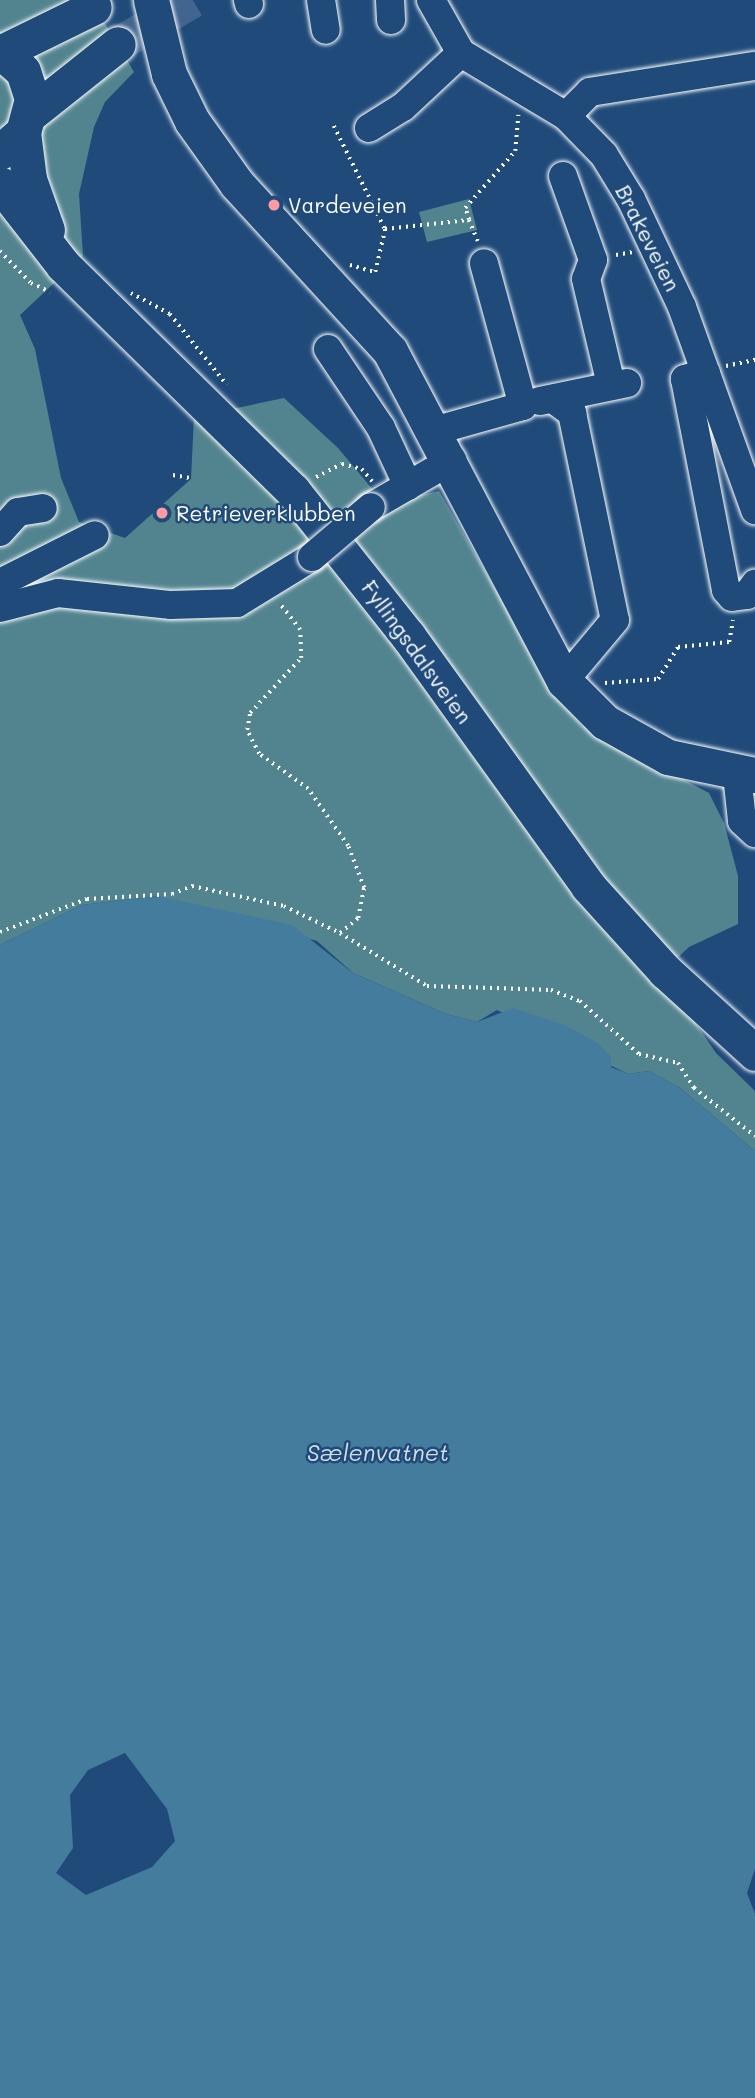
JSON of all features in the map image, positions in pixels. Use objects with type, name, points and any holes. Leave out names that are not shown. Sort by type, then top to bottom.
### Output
[{"type":"main road","points":[[150,0],[169,74],[192,121],[237,184],[321,272],[390,351],[444,445],[529,624],[569,677],[631,738],[668,757],[746,775]]},
{"type":"main road","points":[[1,51],[94,7]]},
{"type":"main road","points":[[18,132],[118,44]]},
{"type":"main road","name":"Fyllingsdalsveien","points":[[1,51],[23,71],[18,132],[58,279]]},
{"type":"main road","name":"Fyllingsdalsveien","points":[[0,184],[58,279],[293,491],[408,636],[588,886],[690,997],[755,1053]]},
{"type":"street","points":[[321,0],[326,30]]},
{"type":"street","name":"Brakeveien","points":[[431,0],[461,53],[566,116],[604,155],[656,248],[706,373],[755,510]]},
{"type":"street","points":[[369,128],[396,113],[461,53]]},
{"type":"street","points":[[566,116],[590,92],[755,66]]},
{"type":"street","points":[[0,608],[58,593],[209,606],[237,603],[312,557],[372,506],[408,486],[444,445],[523,406],[619,384],[586,279],[593,260],[563,177]]},
{"type":"street","points":[[484,263],[523,406]]},
{"type":"street","points":[[328,349],[381,428],[408,486]]},
{"type":"street","points":[[706,373],[685,379],[726,590],[746,590]]},
{"type":"street","points":[[553,398],[572,413],[614,607],[614,627],[569,677]]},
{"type":"street","points":[[0,532],[18,512],[43,508]]},
{"type":"street","points":[[0,583],[95,535]]},
{"type":"street","points":[[746,775],[741,821],[755,833]]},
{"type":"path","points":[[385,229],[469,220],[465,208],[515,151],[523,92]]},
{"type":"path","points":[[321,272],[331,260],[375,272],[385,229],[334,125]]},
{"type":"path","points":[[593,260],[656,248]]},
{"type":"path","points":[[0,251],[31,283],[58,279]]},
{"type":"path","points":[[314,478],[342,464],[362,468],[372,481],[408,486]]},
{"type":"path","points":[[173,475],[191,478]]},
{"type":"path","points":[[267,587],[304,645],[285,683],[250,713],[247,730],[260,754],[308,789],[348,846],[364,902],[340,933]]},
{"type":"path","points":[[569,677],[616,685],[658,679],[678,647],[729,642],[746,590]]},
{"type":"path","points":[[0,932],[87,899],[172,894],[192,886],[284,906],[340,933],[427,986],[551,990],[580,1001],[639,1054],[678,1063],[694,1088],[755,1136]]},
{"type":"green space","points":[[0,0],[91,0],[134,72],[105,102],[94,127],[79,194],[83,256],[20,315],[35,349],[61,478],[79,522],[125,538],[191,479],[194,417],[284,398],[338,448],[384,503],[439,491],[555,693],[581,725],[709,793],[724,823],[738,876],[738,924],[689,947],[672,963],[671,988],[716,1053],[755,1091],[755,1151],[680,1088],[649,1071],[628,1074],[497,1010],[477,1022],[446,1014],[353,973],[317,941],[158,896],[82,905],[0,945]]},
{"type":"green space","points":[[469,199],[477,230],[427,242],[419,212]]},
{"type":"water","name":"Sælenvatnet","points":[[158,896],[292,925],[353,973],[446,1014],[477,1022],[513,1008],[565,1025],[596,1042],[611,1056],[611,1067],[628,1074],[649,1071],[680,1088],[755,1151],[755,1869],[747,1893],[755,1914],[755,2098],[0,2098],[0,945],[82,905]],"holes":[[[125,1753],[167,1809],[175,1841],[152,1867],[86,1895],[56,1873],[73,1848],[70,1795],[88,1770]]]},
{"type":"tunnel","points":[[118,44],[193,0]]},
{"type":"place","name":"Vardeveien","points":[[274,205]]},
{"type":"place","name":"Retrieverklubben","points":[[162,513]]}]
